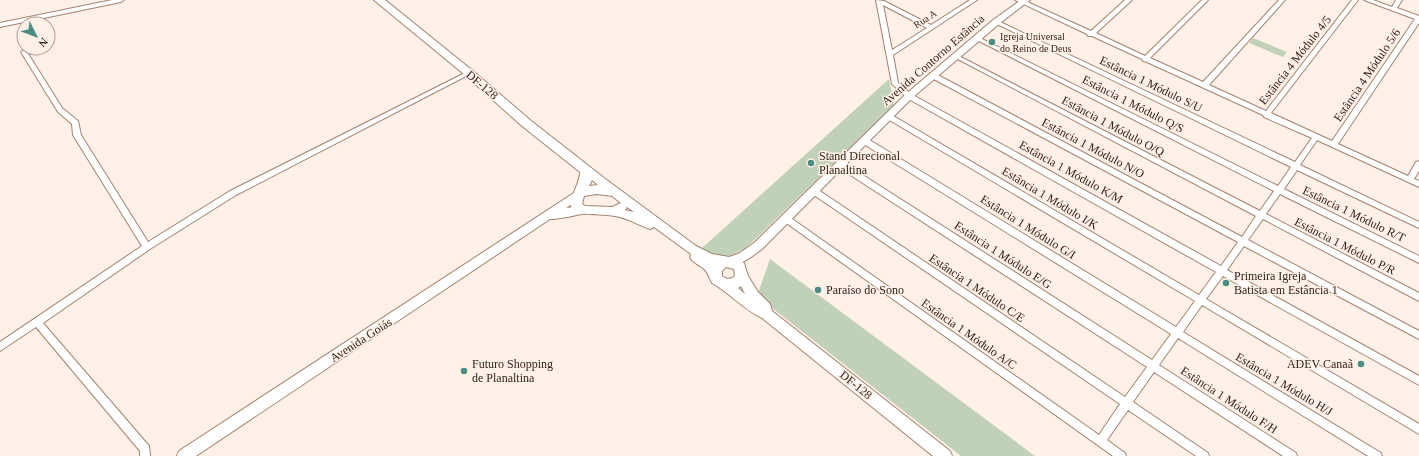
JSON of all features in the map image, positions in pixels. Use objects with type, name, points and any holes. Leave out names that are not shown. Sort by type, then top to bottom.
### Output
[{"type":"main road","name":"DF-128","points":[[379,0],[469,73],[526,122],[692,249],[709,258],[735,263],[742,273],[753,296],[765,308],[767,314]]},
{"type":"main road","points":[[583,210],[576,204],[586,180],[586,169]]},
{"type":"main road","points":[[580,193],[601,189],[623,197],[622,206],[614,211]]},
{"type":"main road","name":"DF-128","points":[[583,210],[614,211],[639,218],[652,225],[708,265],[714,273],[716,279],[725,284],[742,300],[760,312],[767,314],[945,456]]},
{"type":"main road","points":[[714,273],[718,265],[726,262]]},
{"type":"main road","points":[[725,284],[736,283],[742,273]]},
{"type":"street","points":[[0,25],[121,0]]},
{"type":"street","name":"Rua A","points":[[889,55],[930,27],[974,0]]},
{"type":"street","points":[[1090,34],[1129,0]]},
{"type":"street","points":[[1145,60],[1205,0]]},
{"type":"street","points":[[1204,86],[1282,0]]},
{"type":"street","name":"Estância 4 Módulo 4/5","points":[[1266,115],[1355,0]]},
{"type":"street","points":[[1367,0],[1419,18]]},
{"type":"street","points":[[1373,0],[1419,18]]},
{"type":"street","points":[[1394,7],[1399,0]]},
{"type":"street","points":[[881,1],[930,27]]},
{"type":"street","name":"Estância 1 Módulo K/M","points":[[881,1],[895,84],[909,96],[1419,381]]},
{"type":"street","points":[[1022,1],[1145,60],[1419,184]]},
{"type":"street","name":"Avenida Contorno Estância","points":[[726,262],[744,256],[758,246],[785,218],[866,141],[888,116],[909,96],[976,38],[1022,1]]},
{"type":"street","name":"Estância 4 Módulo 5/6","points":[[1333,145],[1419,18]]},
{"type":"street","name":"Estância 1 Módulo S/U","points":[[996,22],[1419,225]]},
{"type":"street","name":"Estância 1 Módulo Q/S","points":[[976,38],[1279,190]]},
{"type":"street","points":[[26,56],[60,110],[75,123],[77,135],[147,247]]},
{"type":"street","name":"Estância 1 Módulo O/Q","points":[[955,56],[1261,215]]},
{"type":"street","points":[[0,347],[147,247],[232,193],[469,73]]},
{"type":"street","name":"Estância 1 Módulo N/O","points":[[932,75],[1244,240],[1419,335]]},
{"type":"street","name":"Estância 1 Módulo I/K","points":[[888,116],[1419,429]]},
{"type":"street","points":[[1100,441],[1316,137]]},
{"type":"street","name":"Estância 1 Módulo G/I","points":[[866,141],[1177,334]]},
{"type":"street","points":[[1410,180],[1419,164]]},
{"type":"street","name":"Estância 1 Módulo E/G","points":[[841,165],[1152,366]]},
{"type":"street","name":"Estância 1 Módulo R/T","points":[[1279,190],[1419,260]]},
{"type":"street","name":"Estância 1 Módulo C/E","points":[[814,191],[1204,456]]},
{"type":"street","name":"Avenida Goiás","points":[[184,456],[537,223],[580,193]]},
{"type":"street","name":"Avenida Goiás","points":[[537,223],[561,213],[583,210]]},
{"type":"street","name":"Estância 1 Módulo P/R","points":[[1261,215],[1419,297]]},
{"type":"street","name":"Estância 1 Módulo A/C","points":[[785,218],[1121,456]]},
{"type":"street","name":"Avenida Contorno Estância","points":[[742,273],[758,246]]},
{"type":"street","points":[[37,322],[144,449],[145,456]]},
{"type":"street","name":"Estância 1 Módulo H/J","points":[[1177,334],[1377,456]]},
{"type":"street","name":"Estância 1 Módulo F/H","points":[[1152,366],[1292,456]]},
{"type":"green space","points":[[1253,38],[1287,52],[1283,57],[1249,43]]},
{"type":"green space","points":[[889,79],[894,105],[746,248],[724,257],[714,255],[701,249]]},
{"type":"green space","points":[[770,259],[1035,456],[961,456],[757,296]]},
{"type":"place","name":"Igreja Universal do Reino de Deus","points":[[992,42]]},
{"type":"place","name":"Stand Direcional Planaltina","points":[[811,163]]},
{"type":"place","name":"Primeira Igreja Batista em Estância 1","points":[[1226,283]]},
{"type":"place","name":"Paraíso do Sono","points":[[818,290]]},
{"type":"place","name":"ADEV Canaã","points":[[1361,364]]},
{"type":"place","name":"Futuro Shopping de Planaltina","points":[[464,371]]}]
